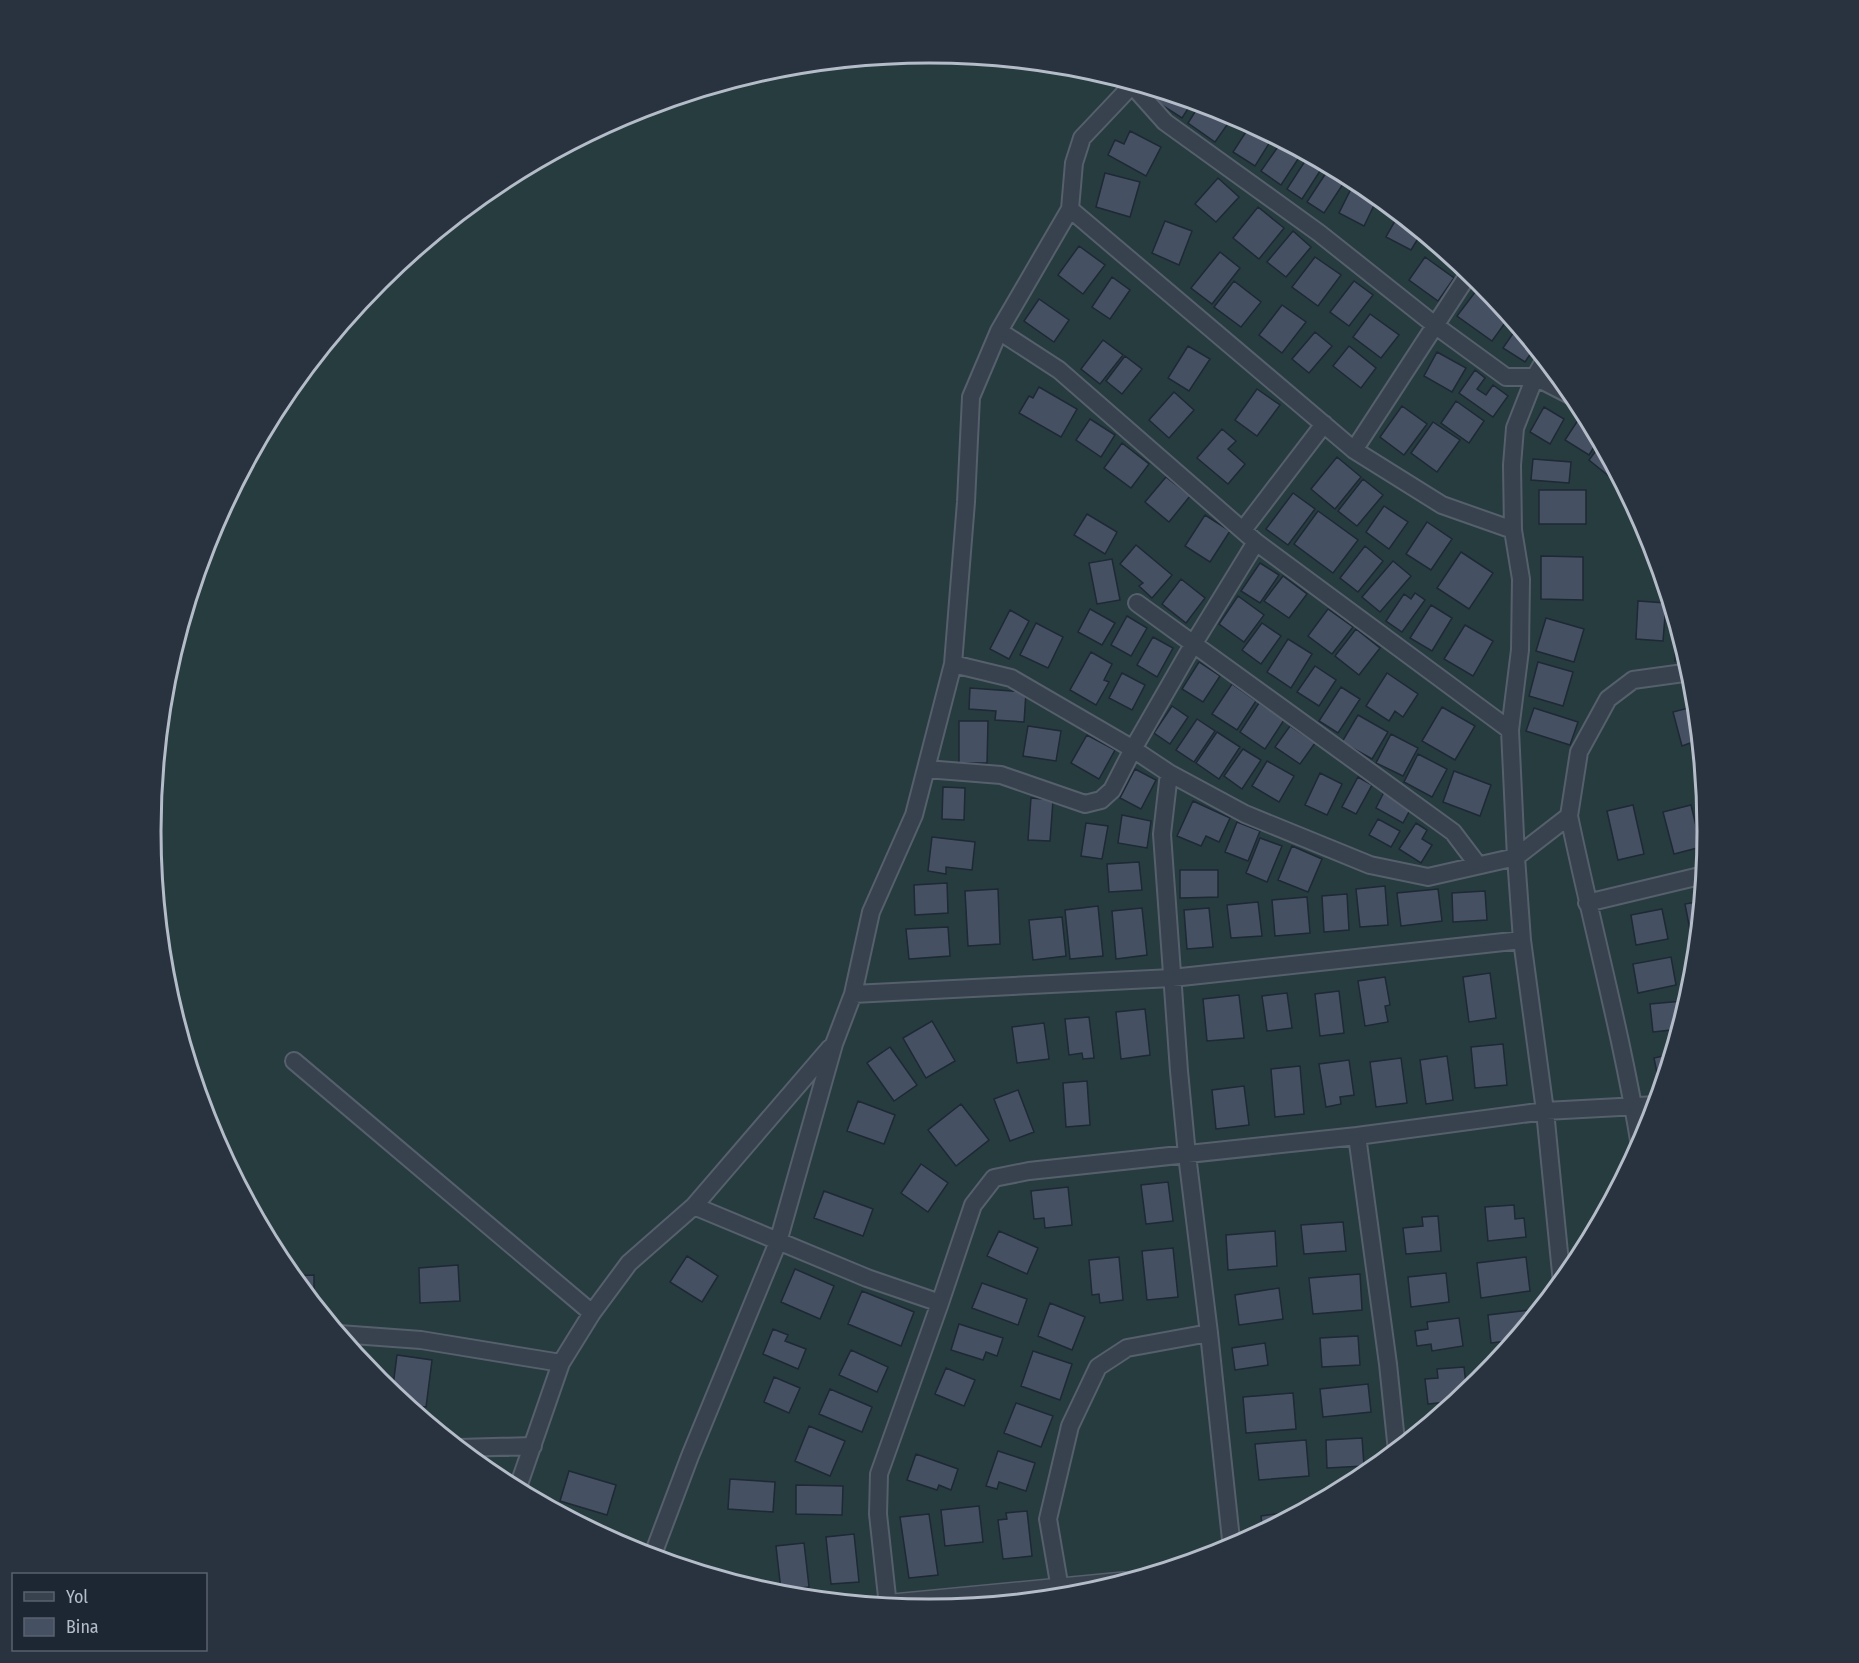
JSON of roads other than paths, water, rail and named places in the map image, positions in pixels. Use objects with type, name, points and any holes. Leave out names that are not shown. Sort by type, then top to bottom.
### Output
[{"type":"street","points":[[655,1549],[690,1456],[777,1242],[834,1044],[853,994],[871,912],[914,815],[952,664],[966,502],[971,397],[999,331],[1070,209],[1074,163],[1082,138],[1128,89]]},
{"type":"street","points":[[1140,93],[1165,122],[1319,233],[1436,326],[1506,377],[1535,377],[1556,388]]},
{"type":"street","points":[[1070,209],[1354,450],[1442,505],[1513,530]]},
{"type":"street","points":[[1354,450],[1465,280]]},
{"type":"street","points":[[999,331],[1059,370],[1256,542],[1510,730]]},
{"type":"street","points":[[1541,367],[1515,428],[1512,465],[1513,530],[1521,579],[1520,650],[1510,730],[1522,940],[1545,1111],[1561,1269]]},
{"type":"street","points":[[1243,530],[1324,424]]},
{"type":"street","points":[[926,769],[1000,775],[1085,804],[1101,800],[1112,790],[1133,749],[1256,542]]},
{"type":"street","points":[[1137,603],[1453,831],[1478,866]]},
{"type":"street","points":[[952,664],[1011,678],[1133,749],[1169,773],[1245,814],[1370,865],[1428,877],[1516,857],[1569,816]]},
{"type":"street","points":[[1638,1131],[1569,816],[1579,752],[1608,699],[1633,680],[1681,673]]},
{"type":"street","points":[[1169,773],[1162,834],[1172,978],[1187,1155],[1231,1539]]},
{"type":"street","points":[[1587,903],[1696,877]]},
{"type":"street","points":[[853,994],[1172,978],[1522,940]]},
{"type":"street","points":[[520,1481],[561,1363],[592,1313],[629,1263],[694,1206],[834,1044]]},
{"type":"street","points":[[294,1061],[592,1313]]},
{"type":"street","points":[[885,1598],[878,1514],[879,1474],[973,1205],[994,1178],[1029,1171],[1357,1136],[1545,1111],[1647,1106]]},
{"type":"street","points":[[1357,1136],[1388,1364],[1396,1442]]},
{"type":"street","points":[[694,1206],[867,1278],[940,1304]]},
{"type":"street","points":[[1060,1588],[1048,1519],[1070,1426],[1098,1367],[1126,1348],[1209,1333]]},
{"type":"street","points":[[349,1335],[421,1340],[561,1363]]},
{"type":"street","points":[[471,1448],[533,1446]]},
{"type":"street","points":[[959,1599],[1046,1590]]}]
